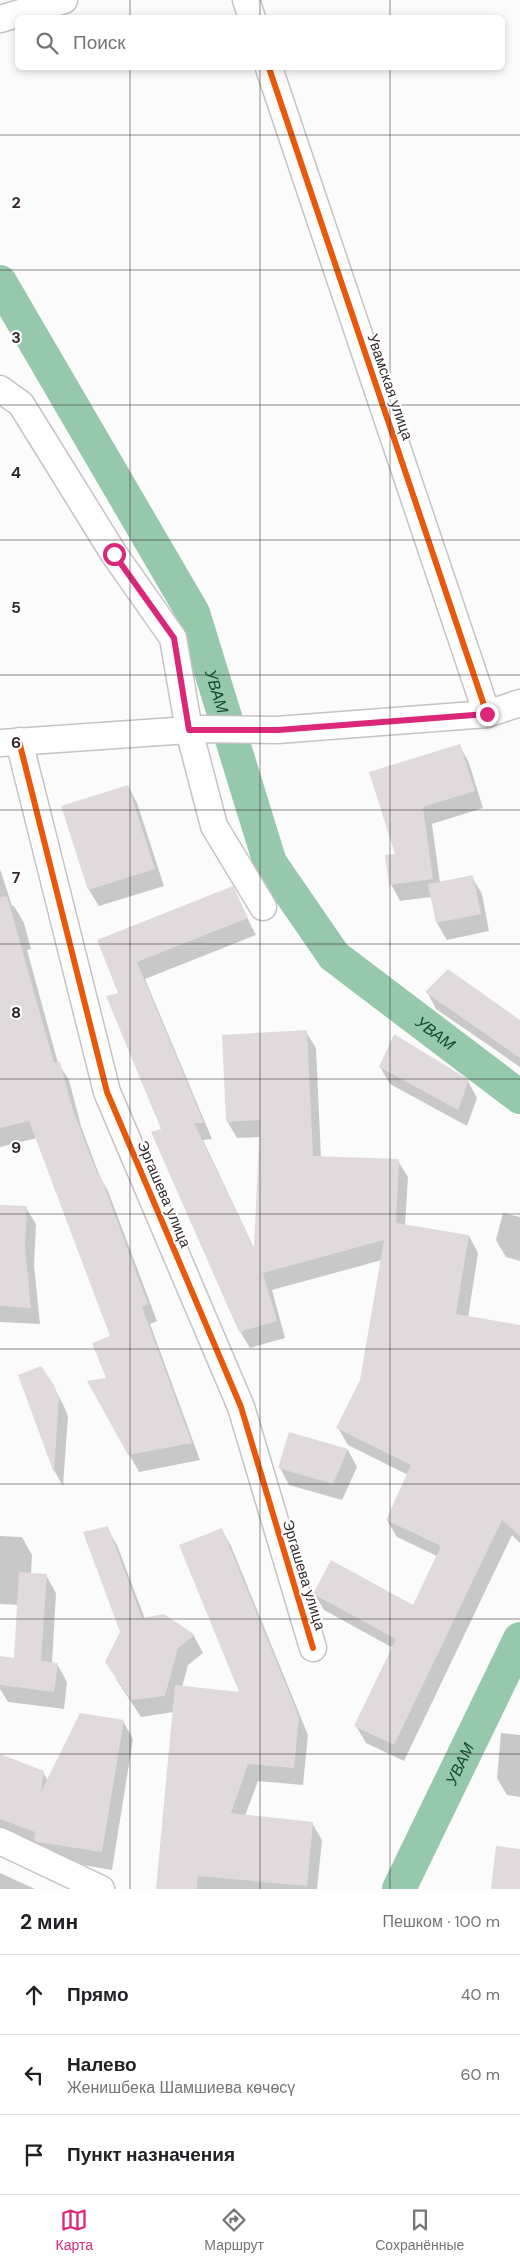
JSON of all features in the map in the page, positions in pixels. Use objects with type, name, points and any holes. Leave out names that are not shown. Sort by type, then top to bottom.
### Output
[{"type":"street","points":[[0,19],[64,0]]},
{"type":"street","points":[[246,0],[251,15]]},
{"type":"street","name":"Увамская улица","points":[[270,70],[487,714]]},
{"type":"street","points":[[0,390],[21,404],[114,554],[174,638],[196,730],[214,826],[263,907]]},
{"type":"street","points":[[10,742],[196,730],[278,730],[487,714],[520,703]]},
{"type":"street","name":"Эргашева улица","points":[[10,742],[107,1092],[241,1407],[312,1648]]},
{"type":"street","points":[[0,1841],[101,1889]]},
{"type":"building","points":[[460,744],[475,791],[423,807],[433,879],[389,885],[385,855],[395,854],[369,772]]},
{"type":"building","points":[[128,785],[155,869],[88,890],[61,806]]},
{"type":"building","points":[[473,875],[481,914],[436,923],[428,884]]},
{"type":"building","points":[[233,886],[248,918],[137,962],[204,1123],[194,1123],[254,1248],[260,1120],[226,1122],[222,1035],[307,1030],[313,1156],[399,1159],[396,1223],[469,1235],[456,1314],[520,1325],[520,1536],[502,1520],[394,1745],[354,1726],[396,1639],[313,1594],[331,1560],[413,1605],[441,1546],[386,1520],[411,1465],[336,1428],[360,1380],[384,1240],[263,1273],[277,1321],[239,1332],[151,1132],[161,1129],[106,996],[118,993],[97,940]]},
{"type":"building","points":[[7,896],[54,1063],[60,1062],[72,1107],[97,1173],[99,1172],[148,1304],[142,1307],[192,1443],[128,1455],[87,1381],[106,1378],[92,1343],[110,1336],[29,1121],[0,1128],[0,897]]},
{"type":"building","points":[[448,969],[520,1020],[520,1058],[425,992]]},
{"type":"building","points":[[394,1034],[469,1080],[458,1110],[379,1067]]},
{"type":"building","points":[[0,1205],[27,1206],[25,1247],[31,1308],[0,1306]]},
{"type":"building","points":[[41,1366],[54,1385],[59,1398],[54,1473],[18,1375]]},
{"type":"building","points":[[289,1432],[348,1449],[333,1484],[278,1468]]},
{"type":"building","points":[[108,1526],[142,1618],[164,1614],[195,1635],[178,1648],[165,1696],[131,1700],[105,1662],[120,1632],[83,1532]]},
{"type":"building","points":[[222,1528],[299,1717],[294,1768],[248,1764],[231,1813],[313,1822],[307,1886],[198,1876],[197,1889],[156,1889],[175,1685],[239,1692],[179,1545]]},
{"type":"building","points":[[19,1572],[47,1574],[41,1661],[58,1663],[54,1692],[0,1685],[0,1656],[14,1658]]},
{"type":"building","points":[[80,1713],[124,1720],[102,1852],[37,1842],[34,1840],[35,1832],[0,1819],[0,1754],[44,1771],[41,1792]]},
{"type":"building","points":[[496,1846],[520,1849],[520,1889],[491,1889]]},
{"type":"waterway","name":"УВАМ","points":[[0,282],[193,613],[270,863],[334,956],[520,1097]]},
{"type":"waterway","name":"УВАМ","points":[[399,1889],[520,1639]]},
{"type":"cycle path","points":[[270,70],[487,714]]},
{"type":"cycle path","points":[[19,741],[107,1092],[241,1407],[313,1648]]},
{"type":"route","points":[[114,554],[174,638],[189,730],[278,730],[487,714]]}]
